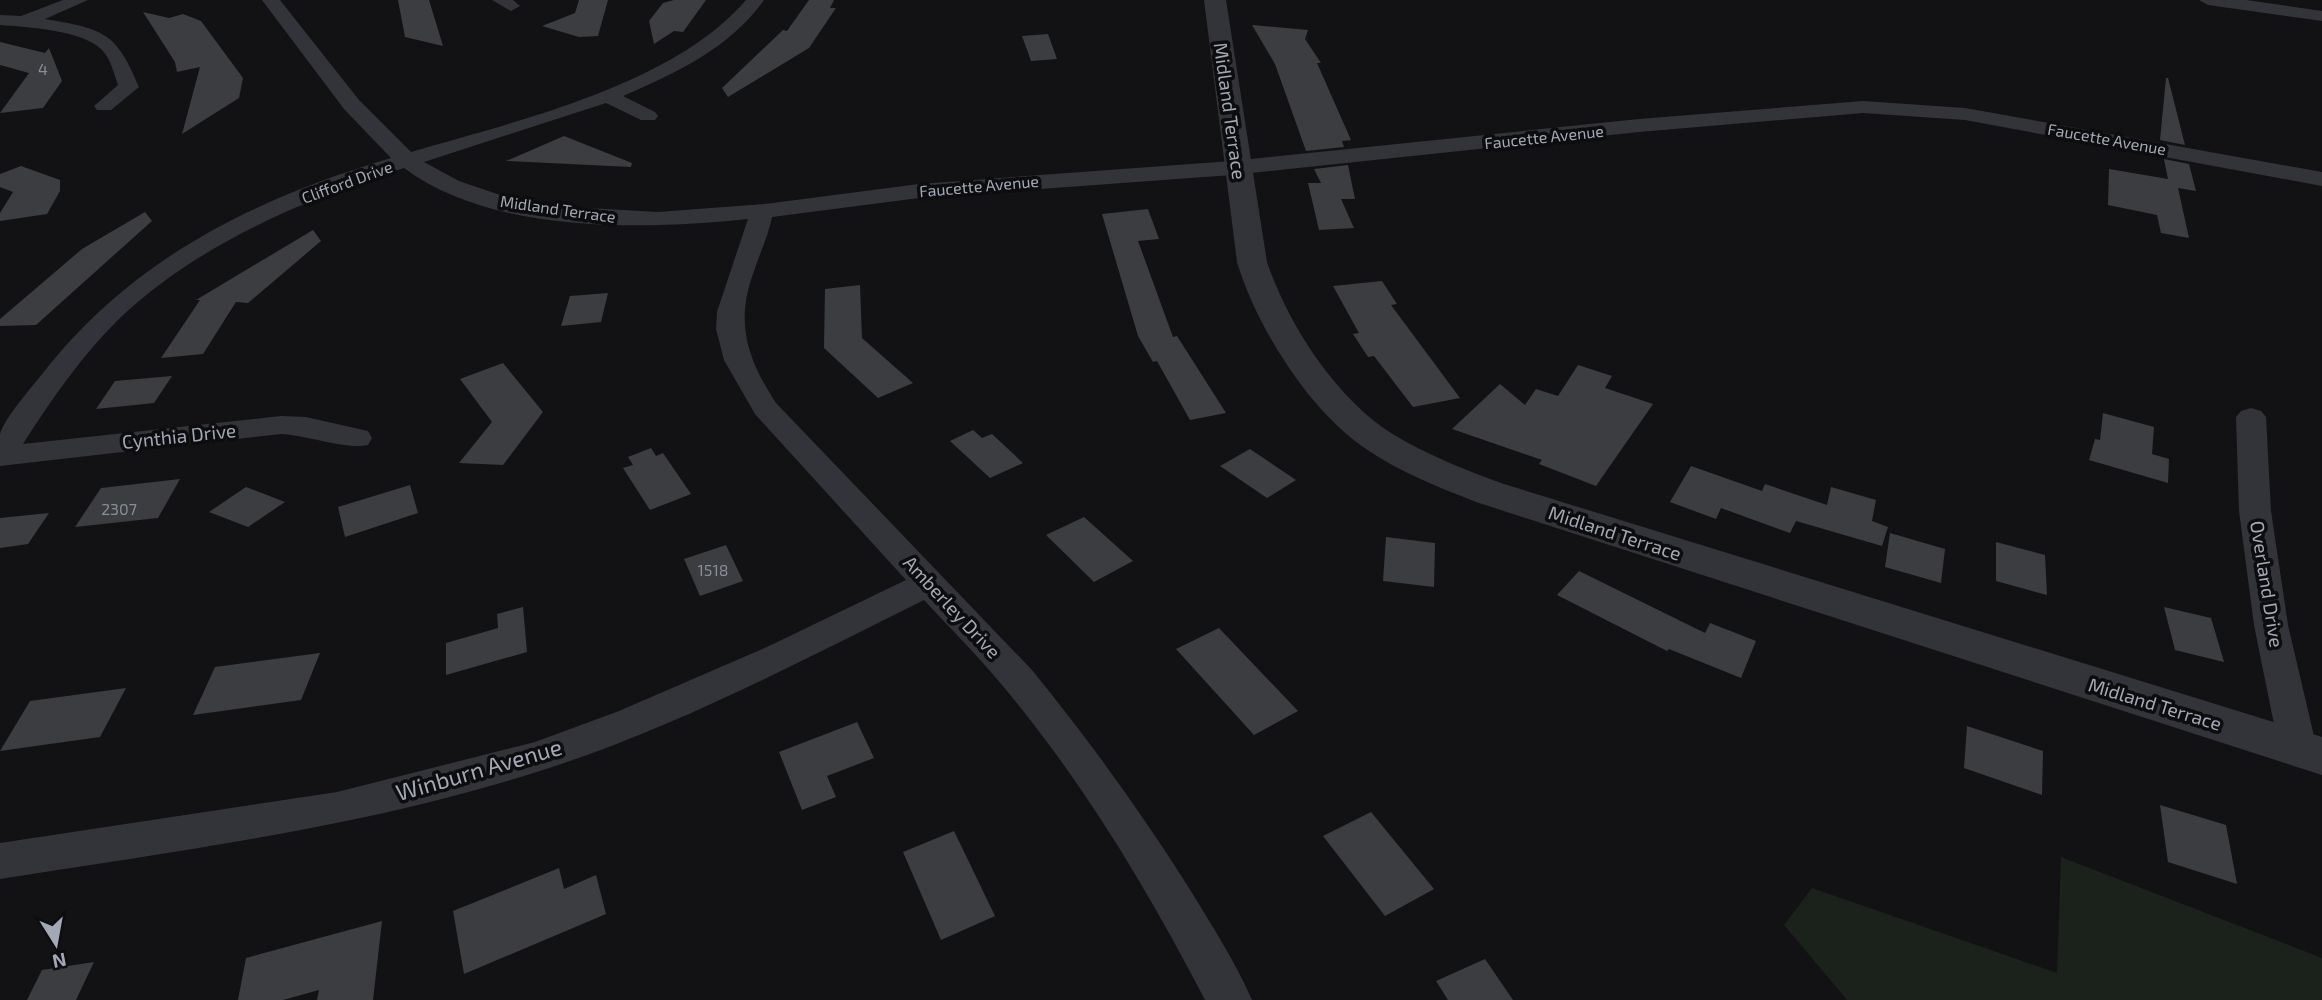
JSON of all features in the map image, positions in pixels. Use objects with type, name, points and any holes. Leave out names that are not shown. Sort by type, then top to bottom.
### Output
[{"type":"street","points":[[6,25],[79,0]]},
{"type":"street","name":"Midland Terrace","points":[[271,0],[373,129],[406,161],[455,188],[541,210],[655,220],[761,213]]},
{"type":"street","name":"Clifford Drive","points":[[0,456],[67,360],[111,312],[205,246],[255,219],[341,183],[406,161],[545,121],[608,96],[697,53],[732,26],[755,0]]},
{"type":"street","name":"Midland Terrace","points":[[1215,0],[1256,278],[1285,337],[1337,405],[1368,433],[1405,458],[1490,493],[2310,752]]},
{"type":"street","points":[[2208,0],[2322,16]]},
{"type":"street","points":[[6,25],[60,27],[107,43],[115,52],[129,87],[104,106]]},
{"type":"street","points":[[608,96],[649,116]]},
{"type":"street","name":"Faucette Avenue","points":[[761,213],[900,193],[1238,168],[1874,107],[1965,114],[2322,179]]},
{"type":"street","name":"Amberley Drive","points":[[761,213],[758,233],[739,276],[730,307],[729,340],[735,358],[765,408],[1019,680],[1105,792],[1185,916],[1229,1000]]},
{"type":"street","name":"Overland Drive","points":[[2251,417],[2255,511],[2271,625],[2310,752]]},
{"type":"street","name":"Cynthia Drive","points":[[0,456],[281,425],[306,426],[358,438]]},
{"type":"street","name":"Winburn Avenue","points":[[0,861],[337,809],[540,756],[632,721],[757,666],[930,583]]},
{"type":"shaded area","points":[[2061,857],[2322,958],[2322,1000],[1847,1000],[1784,925],[1812,888],[2057,973]]},
{"type":"building","points":[[398,0],[429,0],[443,46],[405,37]]},
{"type":"building","points":[[579,0],[608,0],[598,36],[579,37],[542,26],[575,13]]},
{"type":"building","points":[[674,0],[706,0],[683,32],[674,31],[654,44],[649,21],[663,3]]},
{"type":"building","points":[[809,0],[834,0],[830,8],[836,8],[809,48],[728,97],[722,88],[783,30],[787,31]]},
{"type":"building","points":[[143,12],[169,18],[183,14],[201,21],[243,78],[239,98],[182,134],[200,67],[177,72],[175,62]]},
{"type":"building","points":[[1252,25],[1308,30],[1305,39],[1321,63],[1317,63],[1351,140],[1342,141],[1344,147],[1306,151],[1275,64]]},
{"type":"building","points":[[1048,34],[1057,59],[1031,61],[1022,36]]},
{"type":"building","points":[[0,42],[45,53],[49,48],[62,81],[43,108],[0,113],[29,73],[0,65]]},
{"type":"building","points":[[2168,78],[2185,145],[2160,140]]},
{"type":"building","points":[[564,136],[632,163],[631,167],[506,161]]},
{"type":"building","points":[[2164,159],[2189,164],[2196,191],[2178,188],[2189,238],[2161,233],[2157,215],[2108,205],[2109,169],[2168,179]]},
{"type":"building","points":[[1348,165],[1355,199],[1341,199],[1354,228],[1319,230],[1308,183],[1321,183],[1314,169]]},
{"type":"building","points":[[21,166],[60,180],[60,191],[47,214],[0,221],[0,213],[13,192],[0,187],[0,174]]},
{"type":"building","points":[[1148,209],[1159,239],[1138,241],[1173,337],[1177,336],[1226,413],[1190,420],[1157,361],[1153,362],[1138,336],[1102,214]]},
{"type":"building","points":[[145,212],[152,221],[36,325],[0,326],[0,319],[82,249]]},
{"type":"building","points":[[313,230],[321,241],[248,303],[236,302],[203,354],[161,358],[200,300],[196,300]]},
{"type":"building","points":[[1382,281],[1397,304],[1391,305],[1460,398],[1413,407],[1374,356],[1368,357],[1353,334],[1359,333],[1333,286]]},
{"type":"building","points":[[860,285],[862,338],[913,383],[878,398],[824,348],[825,289]]},
{"type":"building","points":[[608,293],[601,322],[561,326],[570,296]]},
{"type":"building","points":[[503,363],[543,412],[503,465],[459,463],[492,422],[460,379]]},
{"type":"building","points":[[1578,365],[1612,376],[1605,388],[1653,404],[1596,486],[1539,464],[1542,460],[1452,429],[1500,384],[1525,405],[1536,389],[1558,396]]},
{"type":"building","points":[[172,376],[154,403],[96,409],[115,381]]},
{"type":"building","points":[[2103,413],[2154,427],[2152,454],[2169,459],[2168,483],[2089,460],[2095,439],[2100,440]]},
{"type":"building","points":[[973,430],[982,438],[992,434],[1023,463],[990,478],[950,441]]},
{"type":"building","points":[[651,448],[656,456],[663,453],[691,494],[650,510],[623,468],[633,465],[628,457]]},
{"type":"building","points":[[1250,449],[1296,480],[1267,498],[1220,466]]},
{"type":"building","points":[[1691,466],[1762,491],[1765,484],[1827,505],[1831,487],[1876,500],[1872,521],[1888,527],[1882,546],[1796,521],[1790,533],[1721,508],[1716,519],[1670,502]]},
{"type":"building","points":[[180,479],[158,518],[75,527],[101,488]]},
{"type":"building","points":[[410,485],[418,513],[345,537],[338,507]]},
{"type":"building","points":[[246,487],[285,502],[248,527],[209,512]]},
{"type":"building","points":[[49,513],[28,544],[0,548],[0,518]]},
{"type":"building","points":[[1084,517],[1133,561],[1094,582],[1046,535]]},
{"type":"building","points":[[1890,533],[1945,549],[1941,583],[1885,567]]},
{"type":"building","points":[[1386,537],[1435,543],[1434,587],[1383,581]]},
{"type":"building","points":[[1996,542],[2045,555],[2047,595],[1996,581]]},
{"type":"building","points":[[726,545],[743,581],[700,596],[684,559]]},
{"type":"building","points":[[1579,571],[1705,633],[1710,623],[1756,641],[1741,678],[1669,649],[1667,651],[1557,595]]},
{"type":"building","points":[[523,607],[527,652],[446,675],[446,643],[498,628],[497,614]]},
{"type":"building","points":[[2164,607],[2211,618],[2224,662],[2175,650]]},
{"type":"building","points":[[1219,628],[1298,711],[1254,735],[1176,649]]},
{"type":"building","points":[[320,653],[301,700],[193,715],[215,667]]},
{"type":"building","points":[[126,688],[100,737],[0,751],[30,701]]},
{"type":"building","points":[[857,722],[874,758],[827,776],[836,797],[802,810],[779,752]]},
{"type":"building","points":[[1967,726],[2043,751],[2042,795],[1964,768]]},
{"type":"building","points":[[2160,805],[2226,825],[2237,884],[2168,862]]},
{"type":"building","points":[[1371,812],[1434,889],[1385,916],[1323,836]]},
{"type":"building","points":[[954,831],[995,916],[941,940],[903,852]]},
{"type":"building","points":[[559,868],[564,889],[596,875],[606,914],[464,974],[453,911]]},
{"type":"building","points":[[382,921],[373,1000],[317,1000],[319,990],[283,1000],[238,1000],[246,958]]},
{"type":"building","points":[[1485,959],[1513,1000],[1448,1000],[1436,981]]},
{"type":"building","points":[[94,962],[76,1000],[27,1000],[42,970]]}]
